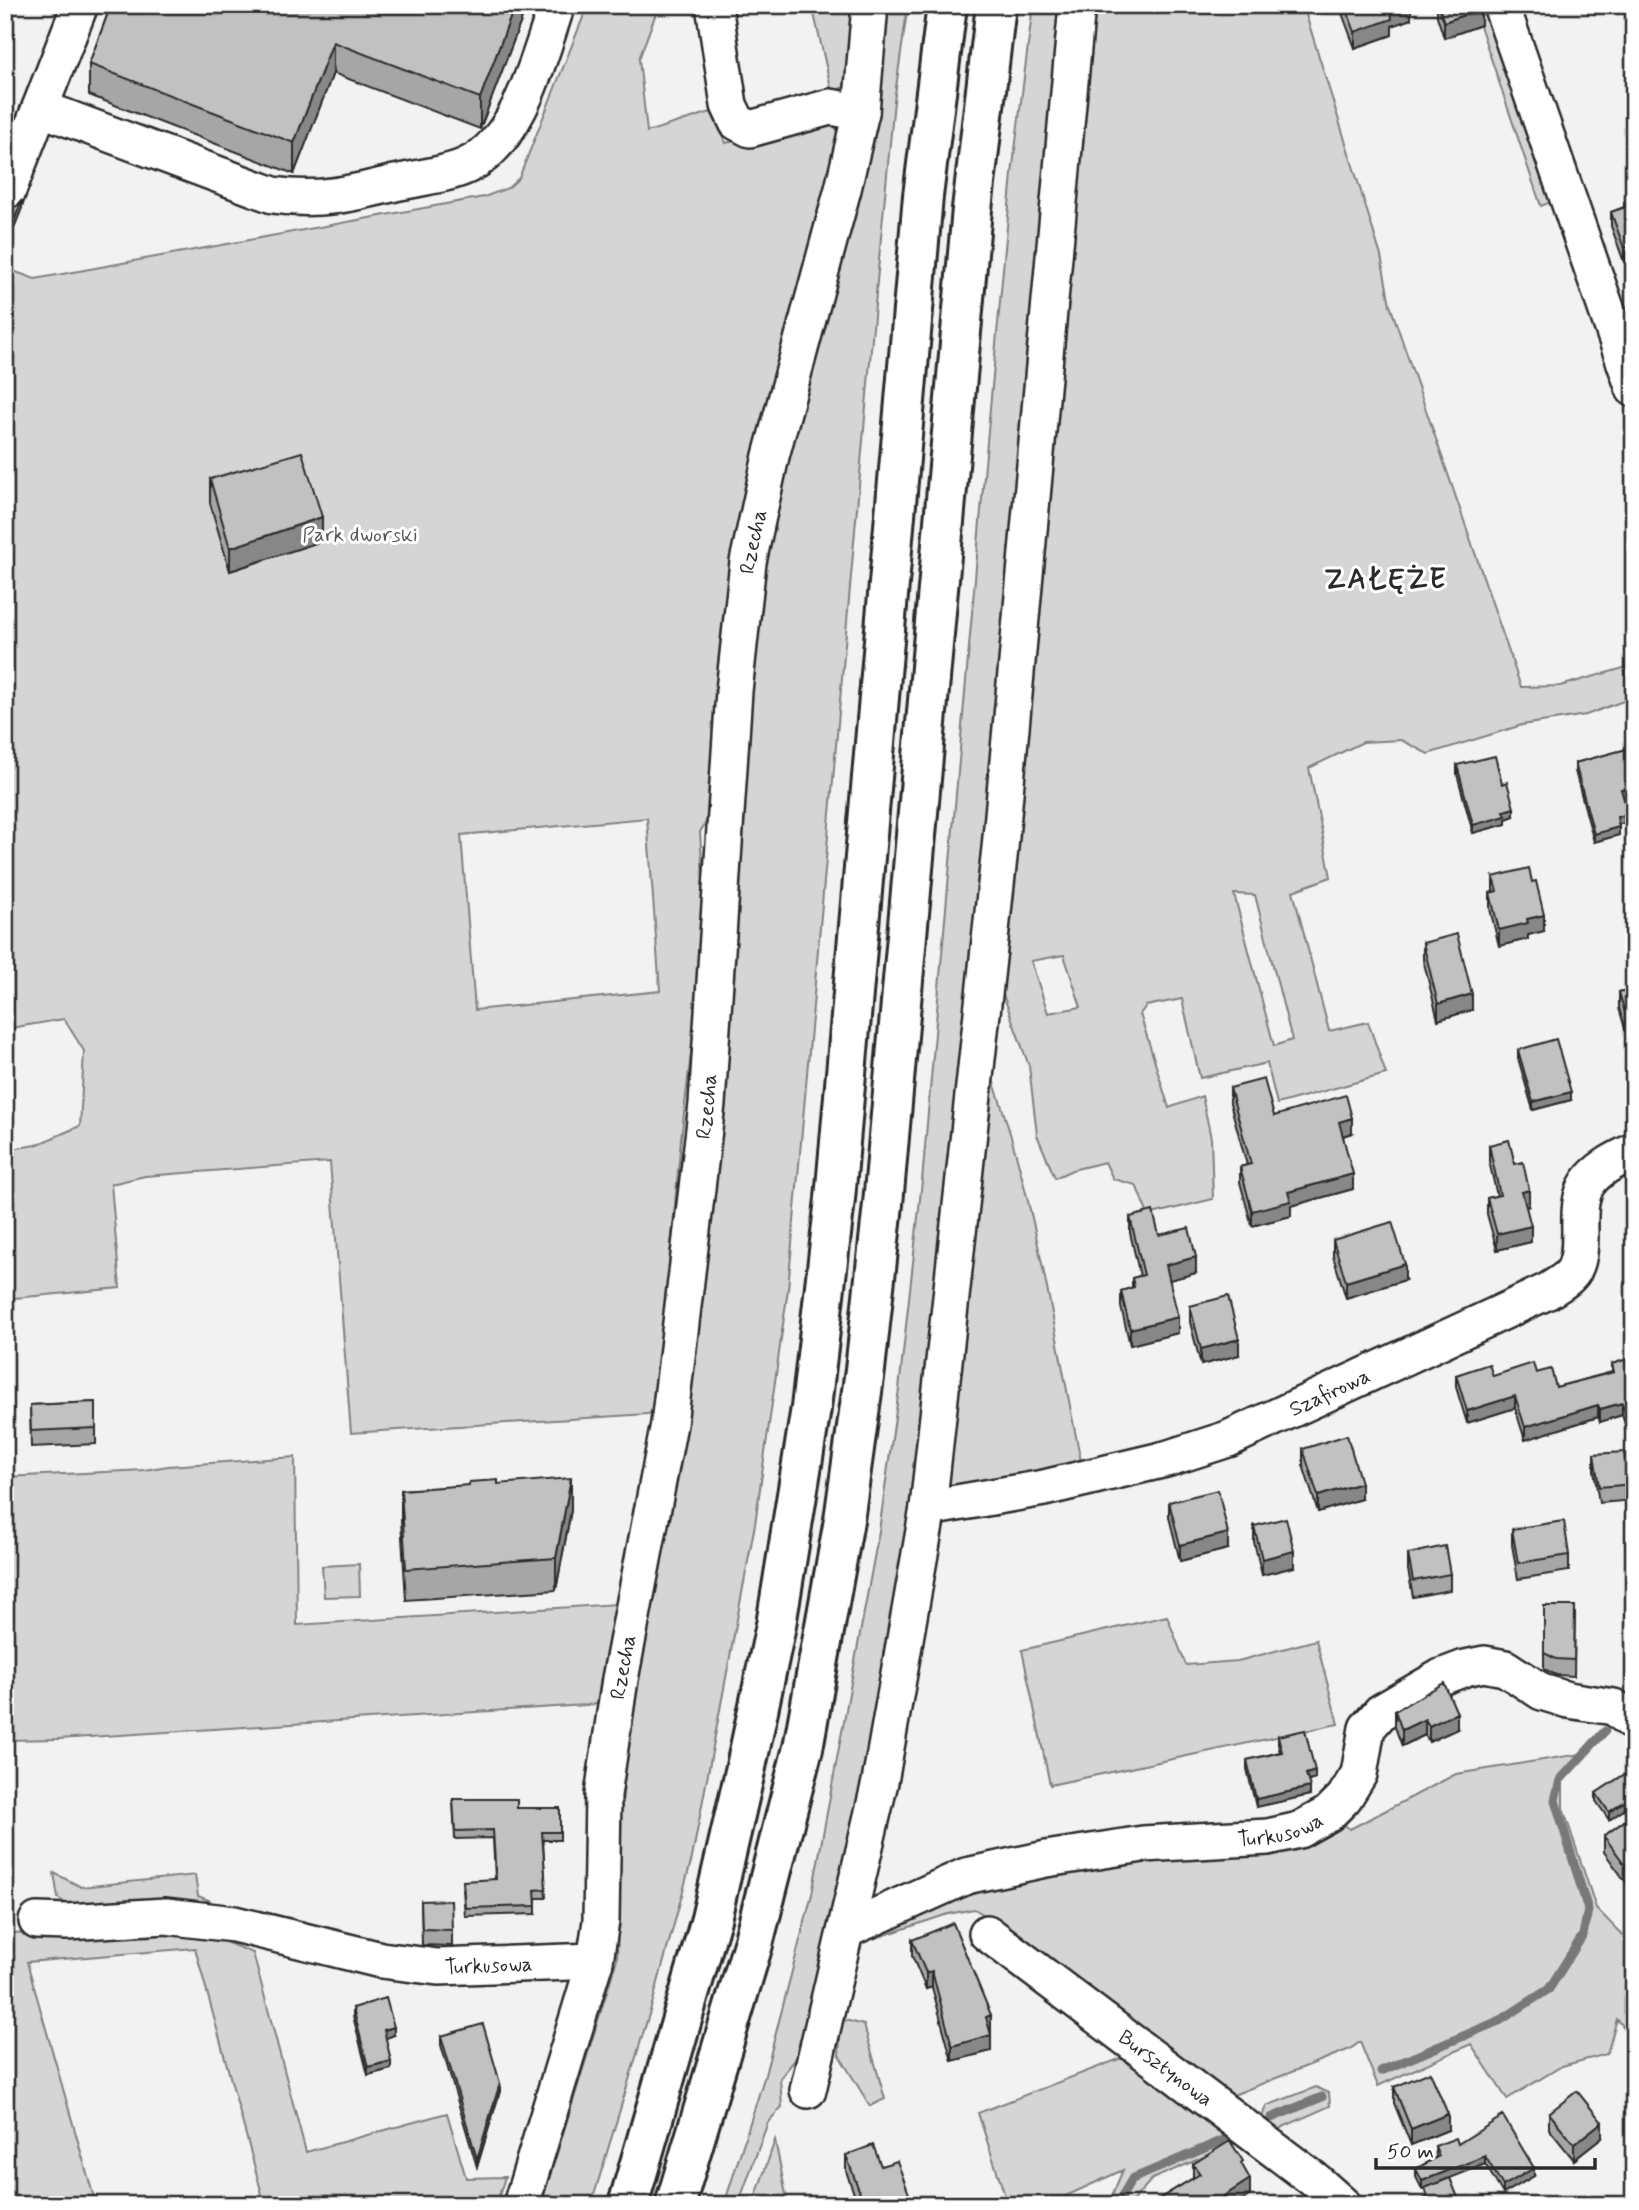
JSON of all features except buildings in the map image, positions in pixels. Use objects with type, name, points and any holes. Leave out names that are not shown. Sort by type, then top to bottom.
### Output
[{"type":"main road","points":[[628,2205],[710,1919],[746,1767],[776,1625],[811,1408],[835,1199],[923,196],[947,5]]},
{"type":"main road","points":[[675,2205],[753,1944],[803,1748],[846,1506],[865,1370],[881,1217],[971,223],[996,5]]},
{"type":"street","points":[[5,198],[80,5]]},
{"type":"street","points":[[40,108],[273,195],[303,200],[348,195],[466,166],[486,155],[503,136],[520,106],[558,5]]},
{"type":"street","points":[[714,5],[729,105],[737,122],[750,129],[830,107],[861,112]]},
{"type":"street","name":"Rzecha","points":[[521,2205],[595,1961],[601,1921],[603,1795],[620,1679],[669,1424],[707,1104],[734,691],[748,562],[772,456],[861,112],[870,5]]},
{"type":"street","points":[[808,2090],[880,1782],[928,1508],[1000,848],[1077,5]]},
{"type":"street","points":[[1501,5],[1634,389]]},
{"type":"street","name":"Szafirowa","points":[[928,1508],[1044,1488],[1166,1460],[1219,1443],[1548,1291],[1563,1282],[1574,1270],[1582,1196],[1589,1182],[1604,1168],[1634,1152]]},
{"type":"street","name":"Turkusowa","points":[[846,1930],[966,1876],[1106,1849],[1143,1844],[1268,1837],[1298,1830],[1328,1814],[1344,1798],[1359,1774],[1367,1728],[1381,1712],[1441,1678],[1465,1668],[1484,1664],[1505,1668],[1542,1692],[1568,1700],[1614,1707],[1634,1723]]},
{"type":"street","name":"Turkusowa","points":[[37,1921],[67,1922],[166,1916],[234,1924],[381,1961],[438,1967],[595,1961]]},
{"type":"street","name":"Bursztynowa","points":[[987,1933],[1343,2205]]},
{"type":"green space","name":"Park dworski","points":[[588,5],[659,5],[639,59],[647,132],[711,112],[726,143],[822,118],[837,129],[841,143],[715,807],[700,832],[706,924],[681,1139],[656,1410],[648,1414],[351,1433],[330,1162],[145,1176],[111,1184],[120,1288],[5,1299],[5,1150],[36,1145],[80,1126],[84,1051],[64,1019],[5,1029],[5,268],[35,279],[484,197],[508,188],[519,178]],"holes":[[[647,818],[660,991],[475,1010],[461,835]]]},
{"type":"green space","points":[[812,5],[856,5],[853,69],[844,87],[832,92]]},
{"type":"green space","points":[[886,5],[908,5],[894,101],[880,248],[788,1289],[755,1524],[692,1858],[653,2001],[591,2205],[541,2205],[617,1959],[621,1816],[627,1745],[766,546],[835,276]]},
{"type":"green space","points":[[1033,5],[1062,5],[939,1324],[889,1678],[808,2044],[780,2078],[782,2107],[768,2122],[738,2205],[724,2205],[765,2075],[812,1894],[879,1531],[899,1389],[922,1181],[1012,174]]},
{"type":"green space","points":[[1132,5],[1303,5],[1381,256],[1390,305],[1521,687],[1560,686],[1634,665],[1634,697],[1586,715],[1522,725],[1428,754],[1401,740],[1363,742],[1309,768],[1331,877],[1293,891],[1329,1031],[1368,1022],[1386,1074],[1277,1104],[1267,1063],[1200,1078],[1182,999],[1146,1006],[1140,1014],[1169,1108],[1202,1096],[1211,1138],[1213,1199],[1148,1215],[1136,1185],[1113,1179],[1105,1162],[1072,1170],[1055,1178],[1037,1135],[1029,1066],[1001,989],[1020,830],[1019,788],[1087,29],[1096,16]],"holes":[[[1234,894],[1255,895],[1292,1040],[1274,1046]],[[1064,955],[1081,1007],[1048,1013],[1031,961]]]},
{"type":"green space","points":[[1473,5],[1493,5],[1559,199],[1541,206]]},
{"type":"green space","points":[[992,1077],[1033,1221],[1082,1466],[977,1484],[950,1485],[947,1458]]},
{"type":"green space","points":[[295,1457],[297,1625],[616,1604],[601,1704],[58,1739],[5,1740],[5,1477],[144,1470]]},
{"type":"green space","points":[[359,1564],[360,1596],[324,1597],[322,1566]]},
{"type":"green space","points":[[1167,1616],[1186,1665],[1238,1661],[1316,1640],[1338,1724],[1050,1785],[1022,1650]]},
{"type":"green space","points":[[1580,1754],[1563,1778],[1563,1808],[1596,1908],[1625,1938],[1634,1931],[1634,2039],[1617,2019],[1607,2054],[1562,2066],[1507,2099],[1471,2044],[1378,2086],[1360,2042],[1350,2049],[1223,2099],[974,1909],[948,1914],[858,1944],[961,1888],[1338,1820],[1350,1829],[1456,1774]]},
{"type":"green space","points":[[54,1873],[81,1887],[195,1875],[198,1896],[211,1901],[71,1907],[58,1898]]},
{"type":"green space","points":[[190,1928],[253,1953],[306,2152],[447,2113],[466,2178],[505,2177],[496,2205],[265,2205],[195,1948],[27,1962],[96,2205],[5,2205],[5,1933]]},
{"type":"green space","points":[[841,2019],[864,2025],[885,2099],[870,2106],[839,2055]]},
{"type":"green space","points":[[1119,2059],[1141,2059],[1241,2141],[1152,2179],[1129,2205],[1108,2205],[1123,2170],[1046,2205],[1008,2205],[978,2113]]},
{"type":"green space","points":[[1316,2087],[1329,2093],[1330,2106],[1272,2132],[1262,2117],[1266,2106]]},
{"type":"green space","points":[[775,2140],[788,2205],[753,2205]]},
{"type":"waterway","points":[[1381,2071],[1501,2020],[1549,1989],[1583,1935],[1588,1910],[1555,1800],[1560,1780],[1605,1731]]},
{"type":"waterway","points":[[1271,2118],[1322,2097]]},
{"type":"waterway","points":[[1117,2205],[1132,2179],[1226,2139]]},
{"type":"district","name":"ZAŁĘŻE","points":[[1386,578]]}]
